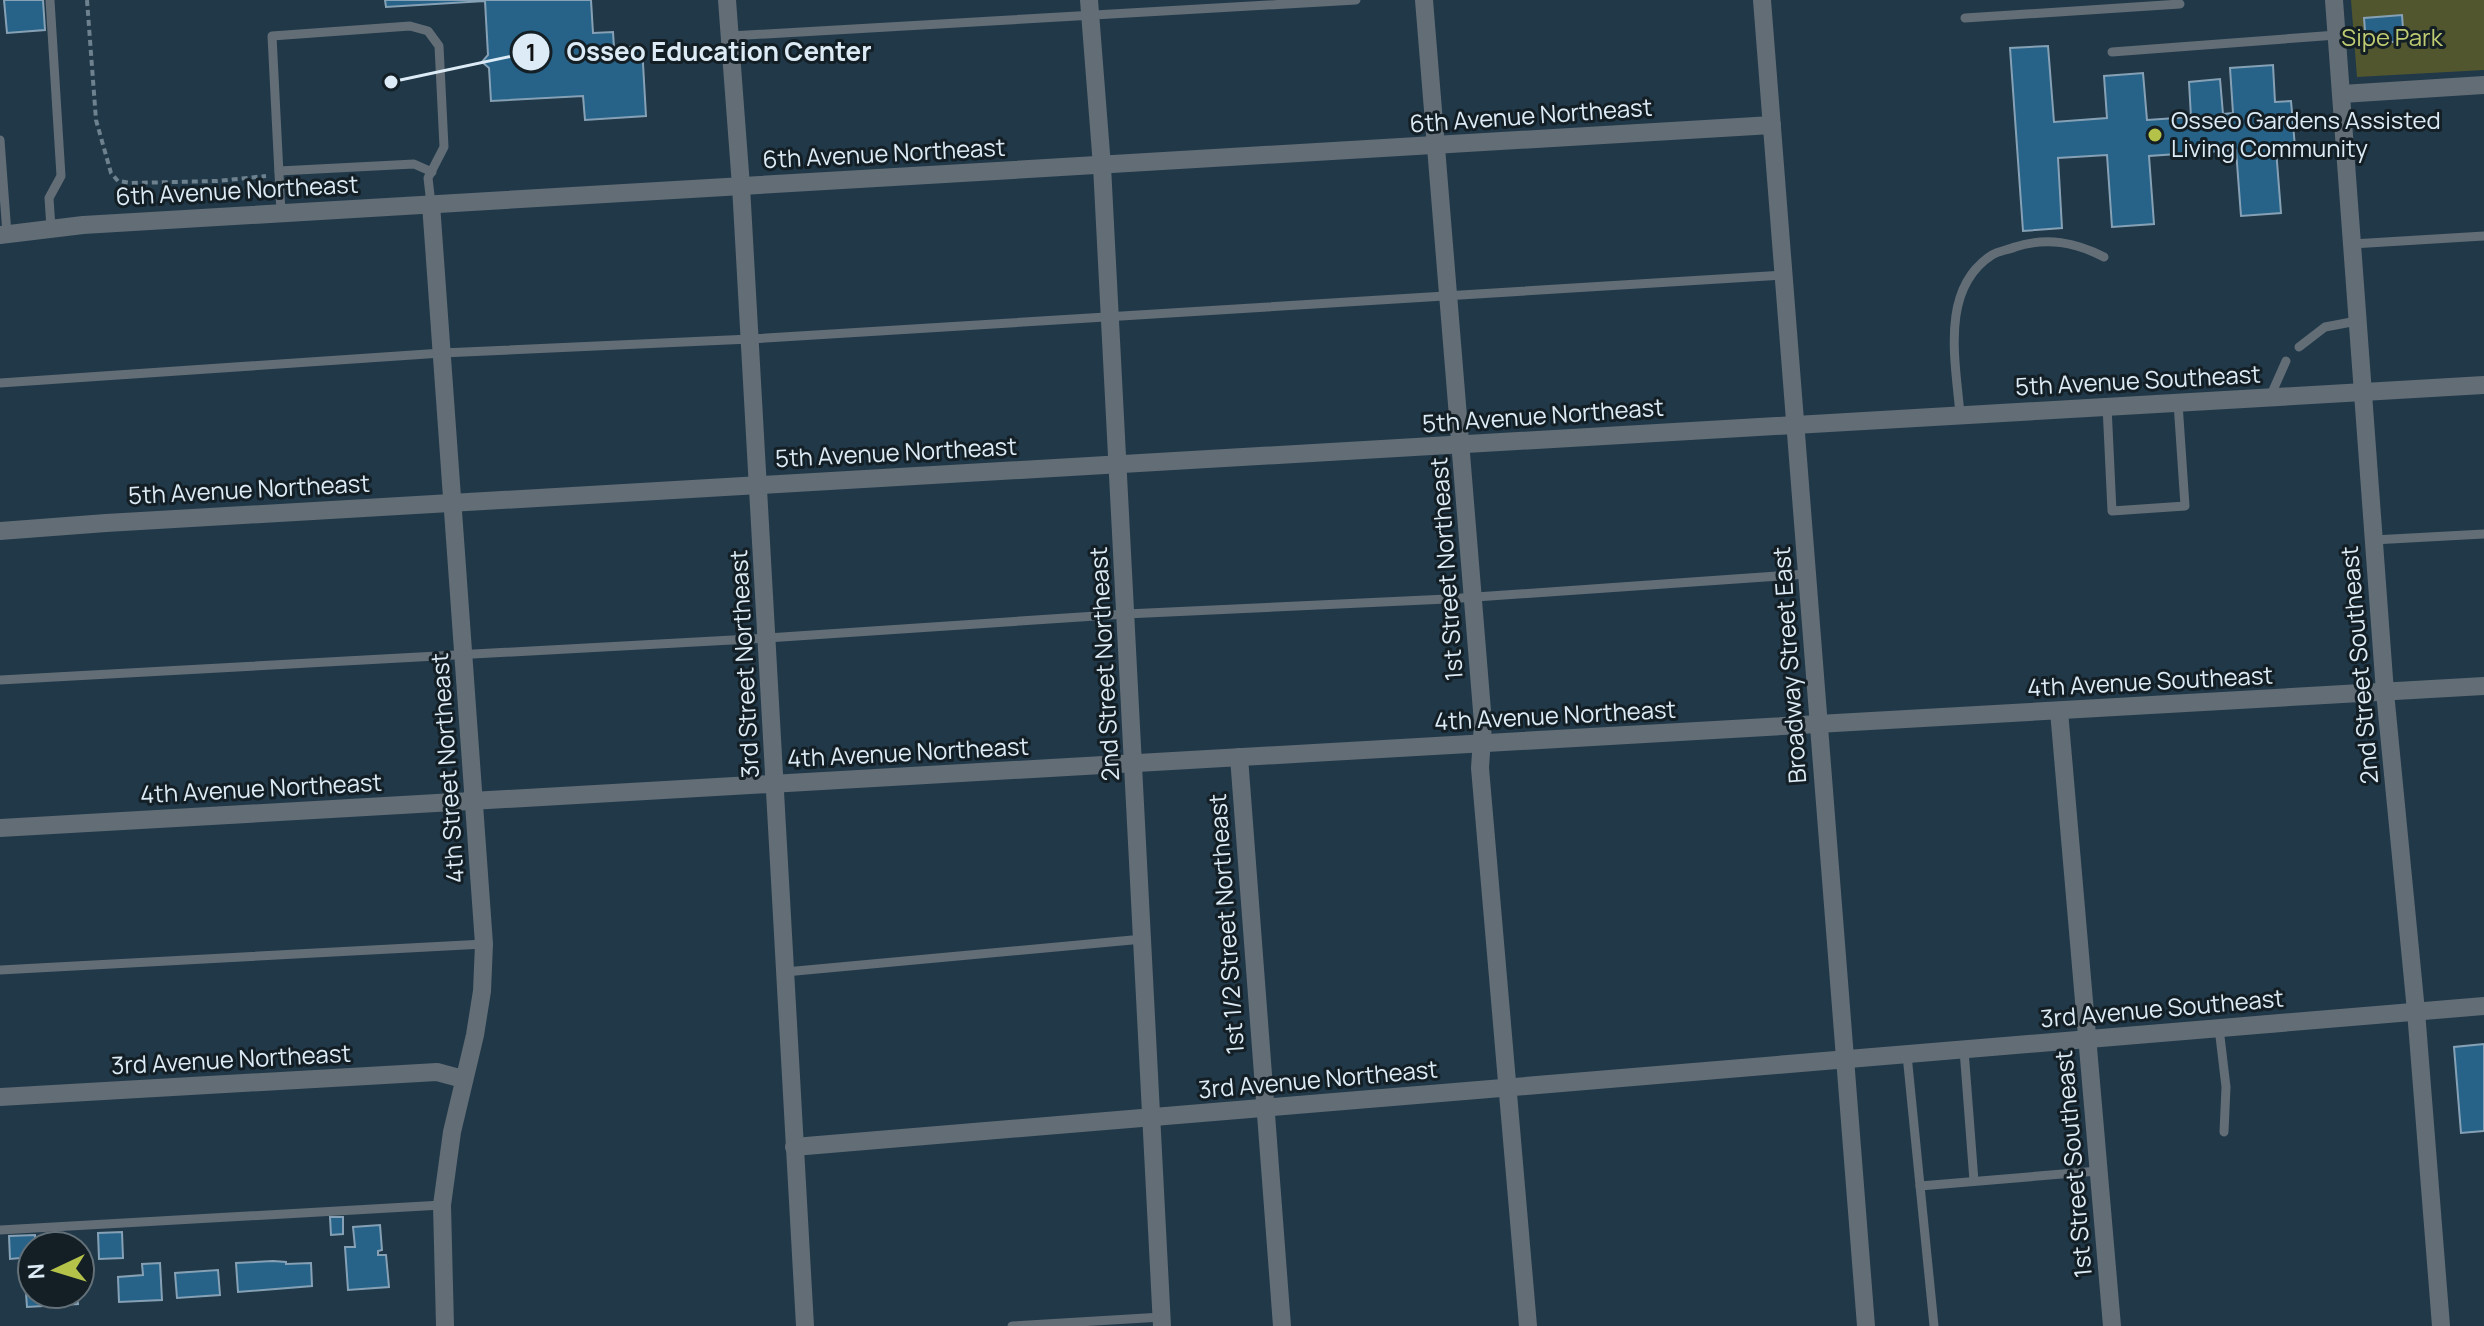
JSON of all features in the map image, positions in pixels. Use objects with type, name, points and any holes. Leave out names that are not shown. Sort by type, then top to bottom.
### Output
[{"type":"street","name":"3rd Street Northeast","points":[[727,0],[759,485],[805,1326]]},
{"type":"street","name":"1st Street Northeast","points":[[1424,0],[1483,723],[1480,768],[1528,1326]]},
{"type":"street","name":"Broadway Street East","points":[[1762,0],[1866,1326]]},
{"type":"street","name":"2nd Street Southeast","points":[[2334,0],[2385,692],[2416,1011],[2441,1326]]},
{"type":"street","name":"2nd Street Northeast","points":[[1089,8],[1102,166],[1162,1322]]},
{"type":"street","points":[[2342,94],[2484,85]]},
{"type":"street","name":"6th Avenue Northeast","points":[[3,234],[281,213],[1772,125]]},
{"type":"street","name":"4th Street Northeast","points":[[431,204],[484,944],[482,991],[475,1035],[452,1132],[442,1205],[445,1326]]},
{"type":"street","name":"5th Avenue Southeast","points":[[1795,424],[2484,385]]},
{"type":"street","name":"5th Avenue Northeast","points":[[0,531],[1795,424]]},
{"type":"street","name":"4th Avenue Southeast","points":[[1819,726],[2484,686]]},
{"type":"street","name":"1st Street Southeast","points":[[2059,711],[2112,1326]]},
{"type":"street","name":"4th Avenue Northeast","points":[[0,828],[1819,726]]},
{"type":"street","name":"1st 1/2 Street Northeast","points":[[1239,757],[1282,1326]]},
{"type":"street","name":"3rd Avenue Southeast","points":[[1845,1060],[2484,1006]]},
{"type":"street","name":"3rd Avenue Northeast","points":[[794,1147],[1845,1060]]},
{"type":"street","name":"3rd Avenue Northeast","points":[[0,1097],[437,1072],[463,1079]]},
{"type":"lane","points":[[50,0],[61,176],[49,198],[51,228]]},
{"type":"lane","points":[[730,36],[1089,8],[1356,0]]},
{"type":"lane","points":[[1965,18],[2110,4],[2180,4]]},
{"type":"lane","points":[[281,213],[272,36],[410,26],[428,31],[439,46],[444,147],[428,178],[431,204]]},
{"type":"lane","points":[[2112,52],[2337,35]]},
{"type":"lane","points":[[0,140],[3,234]]},
{"type":"lane","points":[[279,171],[414,164],[432,172]]},
{"type":"lane","points":[[2351,244],[2484,236]]},
{"type":"lane","points":[[1960,415],[1954,328],[1959,301],[1973,273],[1993,254],[2023,245],[2063,241],[2081,245],[2104,257]]},
{"type":"lane","points":[[0,383],[442,353],[750,339],[1784,275]]},
{"type":"lane","points":[[2299,347],[2325,327],[2357,321]]},
{"type":"lane","points":[[2270,397],[2286,361]]},
{"type":"lane","points":[[2107,406],[2112,511],[2185,506],[2178,402]]},
{"type":"lane","points":[[2373,540],[2484,534]]},
{"type":"lane","points":[[0,680],[767,638],[1807,574]]},
{"type":"lane","points":[[785,972],[1143,939]]},
{"type":"lane","points":[[0,970],[484,944]]},
{"type":"lane","points":[[2219,1028],[2226,1087],[2224,1132]]},
{"type":"lane","points":[[1964,1050],[1974,1181]]},
{"type":"lane","points":[[1907,1055],[1934,1326]]},
{"type":"lane","points":[[1920,1186],[2098,1171]]},
{"type":"lane","points":[[0,1230],[442,1205]]},
{"type":"lane","points":[[1012,1326],[1162,1322]]},
{"type":"path","points":[[87,0],[96,120],[111,173],[118,181],[131,183],[266,176]]},
{"type":"green space","name":"Sipe Park","points":[[2351,0],[2484,0],[2484,70],[2357,77]]},
{"type":"building","points":[[4,0],[43,0],[45,30],[7,33]]},
{"type":"building","points":[[385,0],[591,0],[593,33],[613,32],[614,48],[642,46],[646,116],[585,120],[583,96],[491,101],[489,68],[482,62],[488,55],[485,1],[386,7]]},
{"type":"building","points":[[2402,15],[2404,41],[2366,44],[2364,18]]},
{"type":"building","name":"Osseo Gardens Assisted Living Community","points":[[2048,46],[2054,122],[2107,118],[2104,76],[2143,73],[2147,120],[2191,117],[2189,82],[2220,79],[2223,114],[2233,113],[2230,68],[2273,65],[2275,102],[2291,101],[2295,147],[2276,149],[2281,213],[2241,216],[2236,150],[2149,156],[2154,224],[2112,227],[2107,155],[2058,158],[2062,228],[2023,231],[2010,48]]},
{"type":"building","points":[[2484,1044],[2484,1131],[2461,1133],[2454,1047]]},
{"type":"building","points":[[330,1217],[343,1217],[343,1234],[331,1235]]},
{"type":"building","points":[[380,1225],[382,1250],[378,1251],[378,1255],[386,1255],[389,1287],[348,1290],[345,1247],[355,1247],[353,1227]]},
{"type":"building","points":[[122,1232],[123,1258],[99,1259],[98,1233]]},
{"type":"building","points":[[9,1236],[16,1236],[16,1258],[10,1259]]},
{"type":"building","points":[[160,1263],[162,1300],[119,1302],[118,1277],[143,1275],[142,1264]]},
{"type":"building","points":[[236,1263],[311,1263],[312,1286],[238,1292]]},
{"type":"building","points":[[218,1270],[220,1295],[177,1298],[175,1273]]},
{"type":"place","name":"Osseo Education Center","points":[[391,82]]},
{"type":"place","name":"Osseo Gardens Assisted Living Community","points":[[2155,135]]}]
